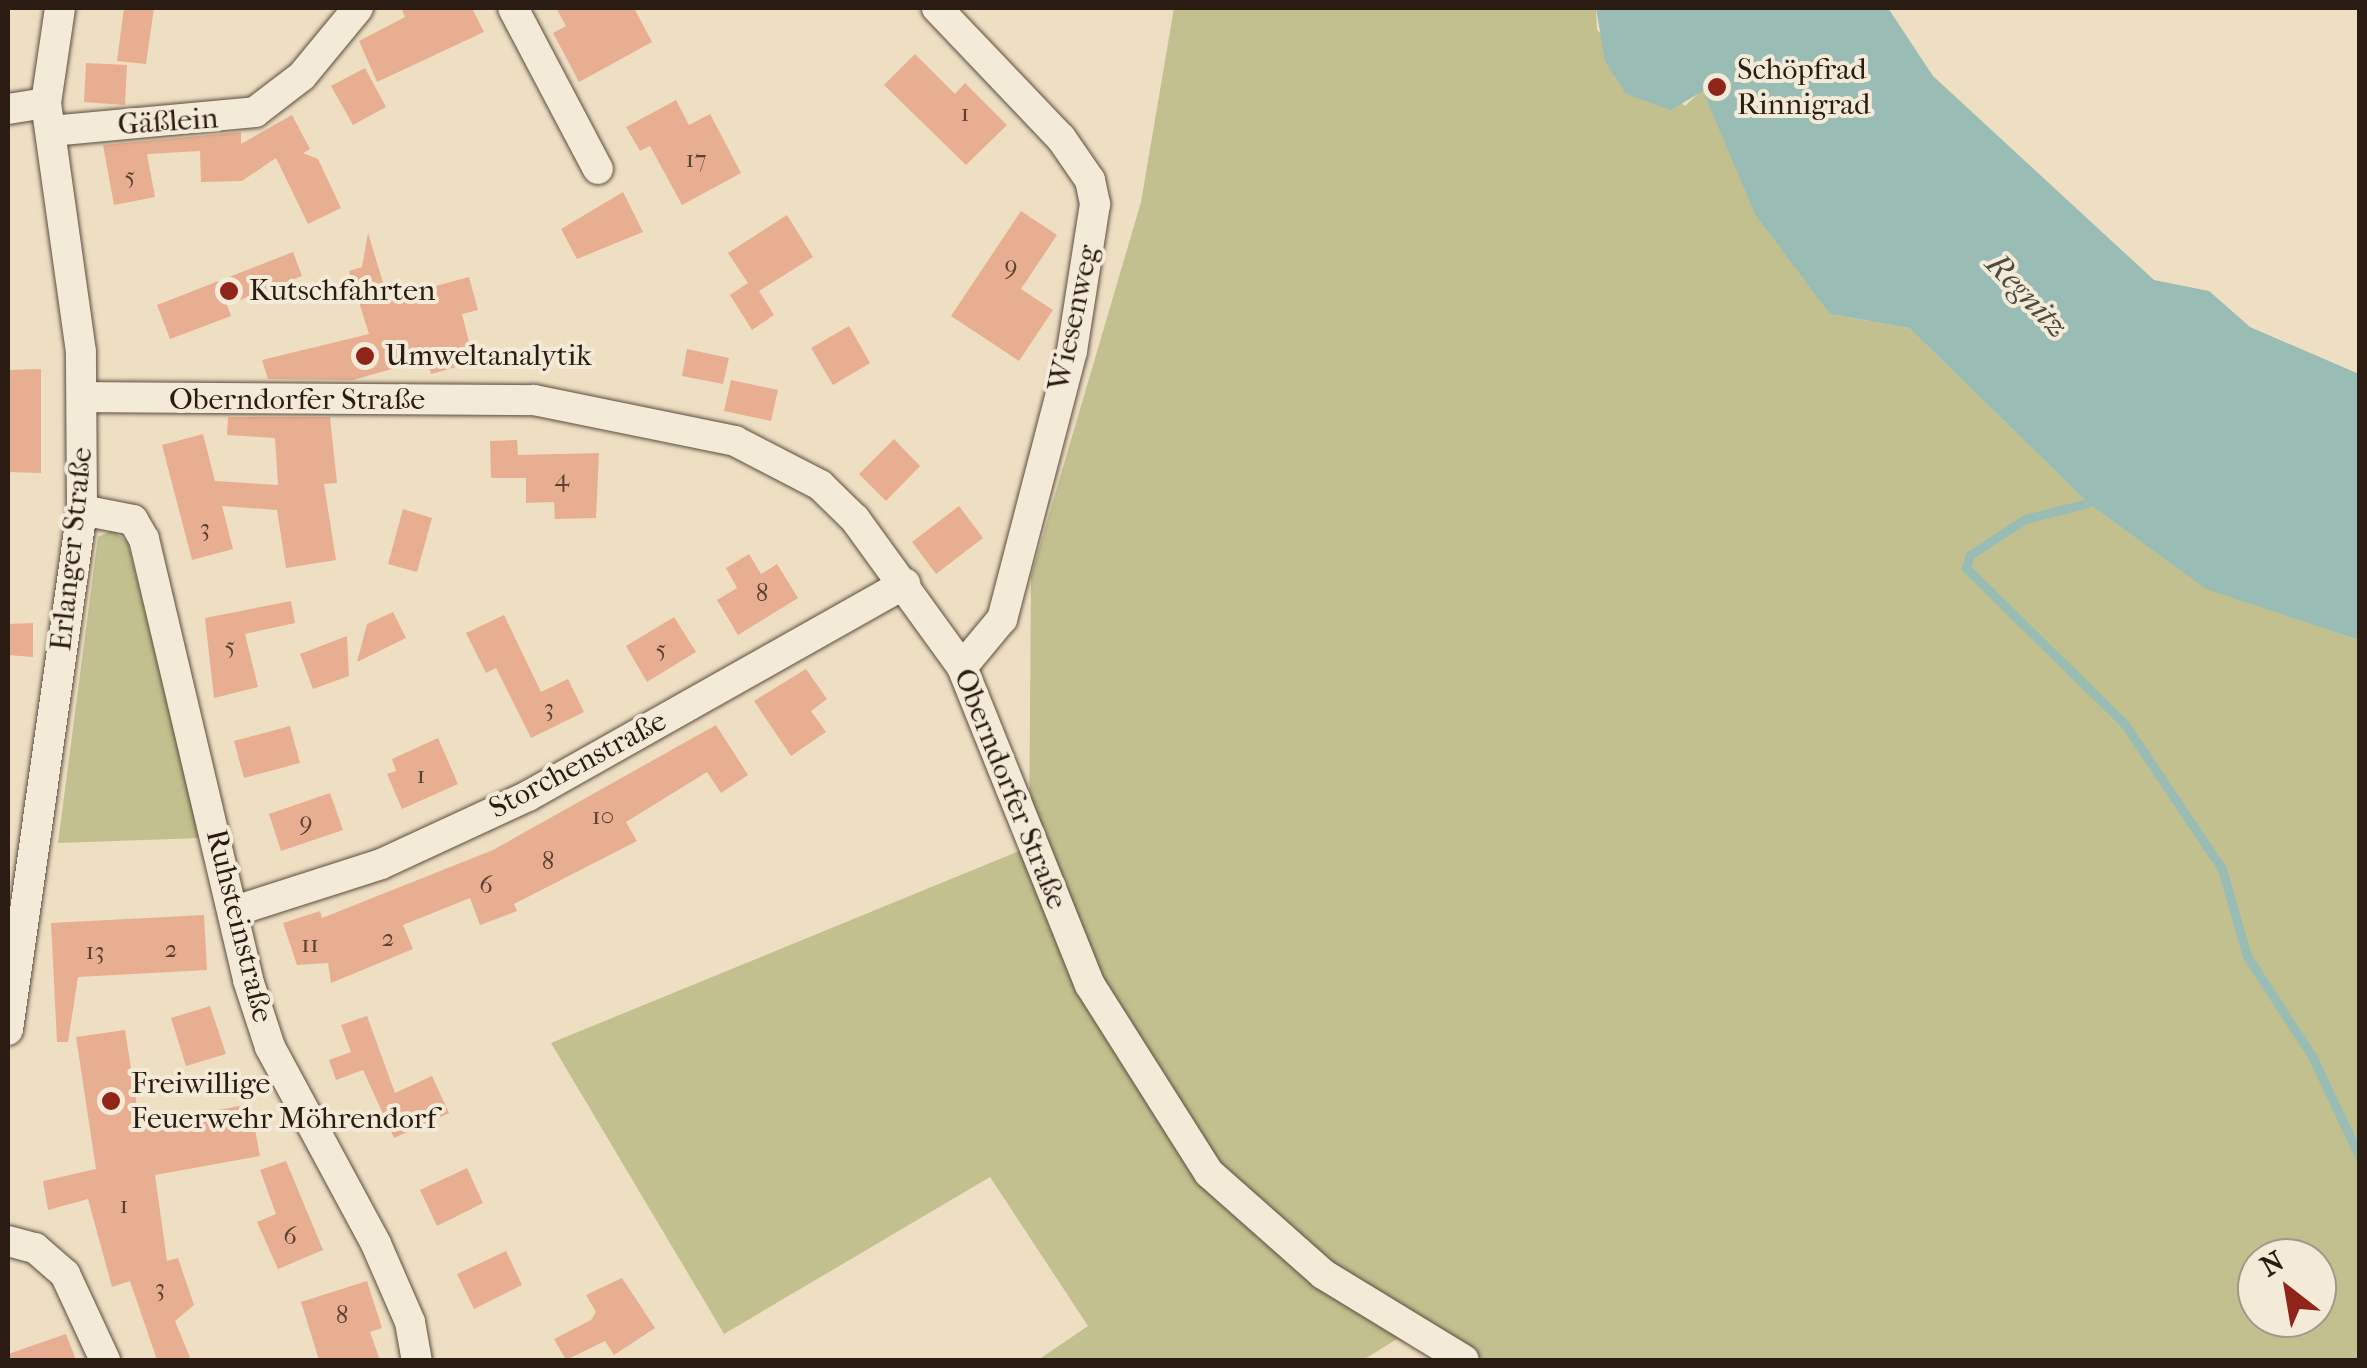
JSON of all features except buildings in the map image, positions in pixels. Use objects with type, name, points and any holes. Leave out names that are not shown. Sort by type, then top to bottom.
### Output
[{"type":"street","name":"Erlanger Straße","points":[[8,1030],[82,510],[84,397],[49,117],[60,8]]},
{"type":"street","name":"Gäßlein","points":[[8,108],[49,117],[256,112],[290,88],[358,8]]},
{"type":"street","points":[[513,8],[598,169]]},
{"type":"street","name":"Wiesenweg","points":[[936,8],[1061,138],[1090,180],[1095,204],[1072,351],[1034,470],[1002,619],[962,668]]},
{"type":"street","name":"Oberndorfer Straße","points":[[84,397],[534,400],[735,442],[820,486],[905,584],[962,668],[1090,985],[1178,1131],[1256,1220],[1324,1274],[1464,1360]]},
{"type":"street","name":"Ruhsteinstraße","points":[[82,510],[133,520],[144,539],[270,1047],[376,1244],[410,1322],[418,1360]]},
{"type":"street","name":"Storchenstraße","points":[[235,911],[381,864],[518,801],[905,584]]},
{"type":"street","points":[[8,1242],[35,1248],[65,1274],[105,1360]]},
{"type":"shaded area","points":[[1174,8],[1596,8],[1597,30],[1685,106],[1702,90],[1830,314],[1909,328],[2088,503],[2206,588],[2359,640],[2359,1360],[1445,1360],[1397,1339],[1363,1360],[1038,1360],[1088,1326],[990,1177],[724,1334],[551,1043],[1029,847],[1031,576],[1141,202]]},
{"type":"shaded area","points":[[113,530],[128,543],[201,838],[58,843],[98,537]]},
{"type":"water","name":"Regnitz","points":[[1596,8],[1888,8],[1933,76],[2154,280],[2209,291],[2250,327],[2359,374],[2359,640],[2206,589],[2088,503],[1909,328],[1830,314],[1755,214],[1703,91],[1671,110],[1626,94],[1605,61]]},
{"type":"waterway","points":[[2088,503],[2025,519],[1970,555],[1966,568],[2124,723],[2222,869],[2247,956],[2312,1056],[2360,1158]]},
{"type":"place","name":"Schöpfrad Rinnigrad","points":[[1717,87]]},
{"type":"place","name":"Kutschfahrten","points":[[229,291]]},
{"type":"place","name":"Umweltanalytik","points":[[365,356]]},
{"type":"place","name":"Freiwillige Feuerwehr Möhrendorf","points":[[111,1101]]}]
